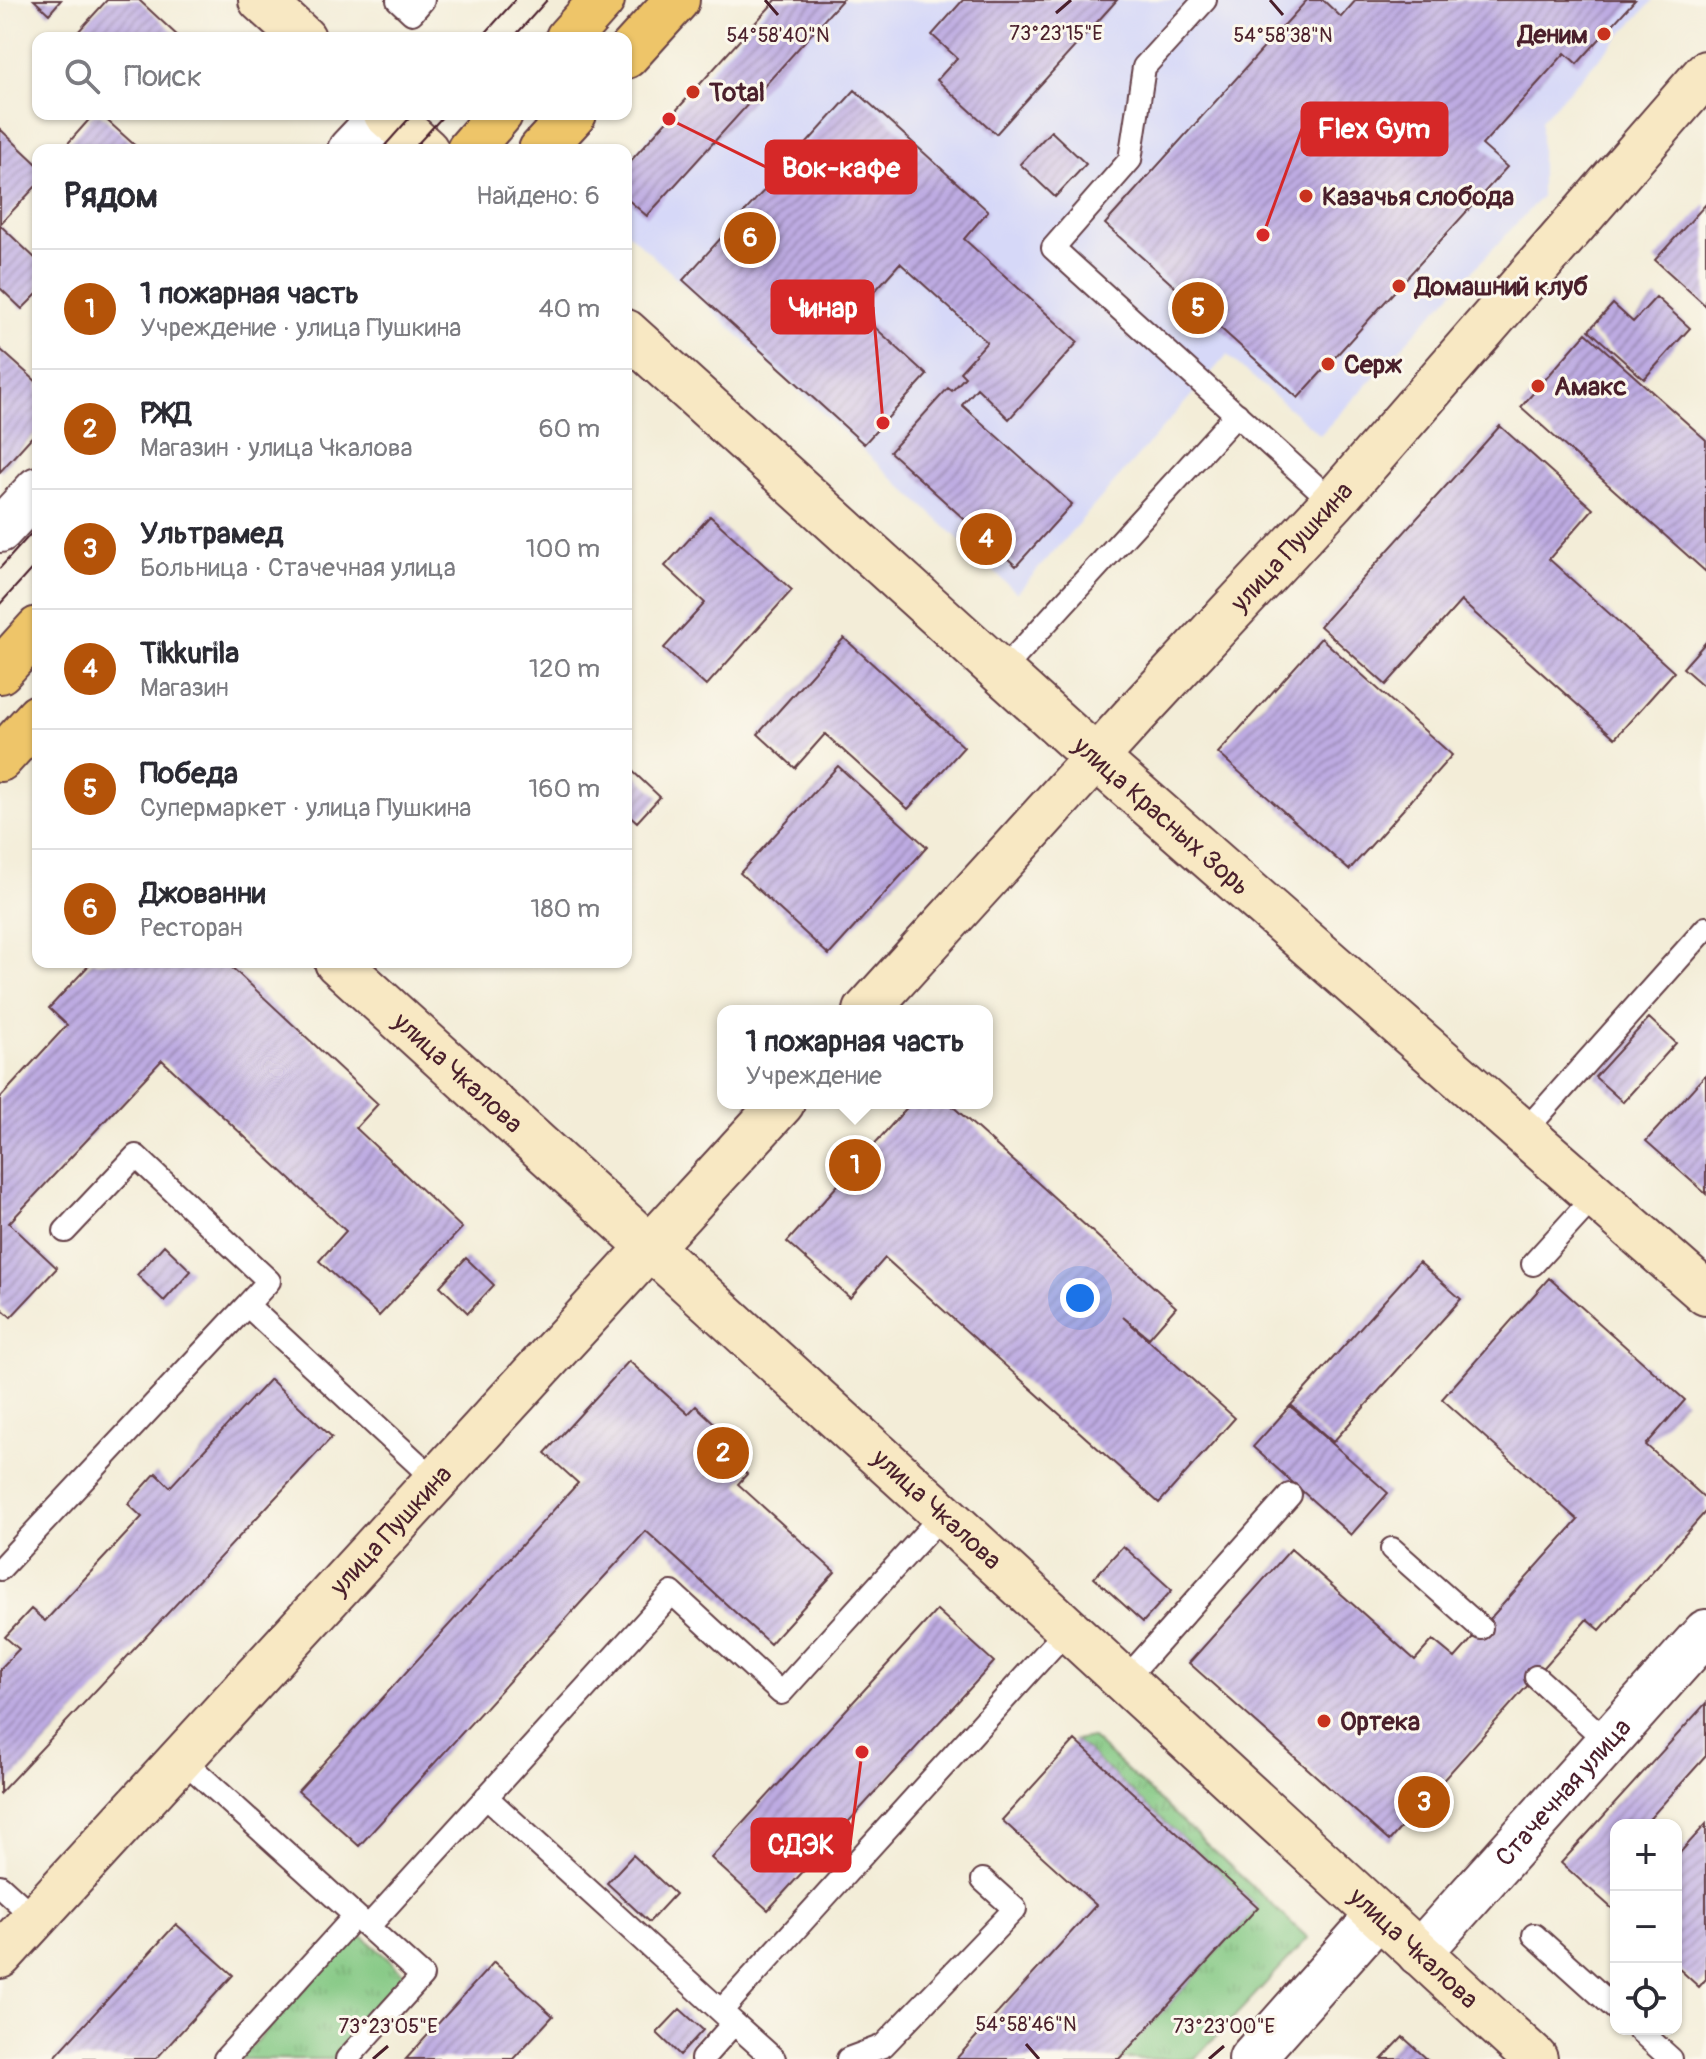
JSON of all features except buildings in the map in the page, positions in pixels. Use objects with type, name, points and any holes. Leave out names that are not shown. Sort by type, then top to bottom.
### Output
[{"type":"main road","points":[[573,32],[602,0]]},
{"type":"main road","points":[[632,49],[677,0]]},
{"type":"main road","points":[[474,144],[495,120]]},
{"type":"main road","points":[[546,144],[568,120]]},
{"type":"main road","points":[[15,674],[32,641]]},
{"type":"main road","points":[[0,759],[32,724]]},
{"type":"street","points":[[261,0],[296,32]]},
{"type":"street","name":"улица Пушкина","points":[[872,1005],[1333,502],[1706,73]]},
{"type":"street","points":[[356,144],[379,120]]},
{"type":"street","points":[[392,120],[419,144]]},
{"type":"street","name":"улица Красных Зорь","points":[[632,337],[1097,759],[1706,1293]]},
{"type":"street","points":[[0,530],[32,495]]},
{"type":"street","name":"улица Чкалова","points":[[344,968],[1535,2059]]},
{"type":"street","name":"улица Пушкина","points":[[0,1956],[776,1109]]},
{"type":"street","name":"Стачечная улица","points":[[1419,1953],[1706,1632]]},
{"type":"street","points":[[1251,2059],[1378,1916]]},
{"type":"lane","points":[[398,0],[412,13],[423,0]]},
{"type":"lane","points":[[1205,0],[1144,67],[1130,160],[1053,248],[1333,502]]},
{"type":"lane","points":[[1001,672],[1237,414]]},
{"type":"lane","points":[[1523,1133],[1706,928]]},
{"type":"lane","points":[[0,1569],[269,1281],[136,1156],[65,1231]]},
{"type":"lane","points":[[1533,1264],[1595,1196]]},
{"type":"lane","points":[[247,1305],[435,1480]]},
{"type":"lane","points":[[1124,1681],[1290,1495]]},
{"type":"lane","points":[[225,2059],[486,1797],[672,1593],[781,1693],[943,1514]]},
{"type":"lane","points":[[1392,1549],[1481,1628]]},
{"type":"lane","points":[[702,2059],[728,2017],[1068,1629]]},
{"type":"lane","points":[[1536,1677],[1608,1742]]},
{"type":"lane","points":[[181,1758],[422,1976],[347,2059]]},
{"type":"lane","points":[[486,1797],[774,2059]]},
{"type":"lane","points":[[848,2059],[890,2052],[1015,1909],[983,1880]]},
{"type":"lane","points":[[0,1886],[35,1918]]},
{"type":"lane","points":[[1534,1935],[1610,2004]]},
{"type":"lane","points":[[1645,2035],[1671,2059]]},
{"type":"shaded area","points":[[772,0],[1654,0],[1541,120],[1541,197],[1320,435],[1227,355],[1017,593],[632,237],[632,155]]},
{"type":"green space","points":[[1091,1737],[1308,1938],[1195,2059],[1119,2059],[1258,1907],[1075,1740]]},
{"type":"green space","points":[[357,1931],[408,1977],[334,2059],[240,2059]]},
{"type":"tram line","points":[[486,32],[515,0]]},
{"type":"tram line","points":[[518,32],[547,0]]},
{"type":"tram line","points":[[386,144],[408,120]]},
{"type":"tram line","points":[[418,144],[440,120]]},
{"type":"tram line","points":[[0,568],[32,533]]},
{"type":"tram line","points":[[0,604],[32,569]]},
{"type":"place","name":"Деним","points":[[1604,34]]},
{"type":"place","name":"Total","points":[[693,92]]},
{"type":"place","name":"Вок-кафе","points":[[669,119]]},
{"type":"place","name":"Казачья слобода","points":[[1306,196]]},
{"type":"place","name":"Flex Gym","points":[[1263,235]]},
{"type":"place","name":"Джованни","points":[[750,238]]},
{"type":"place","name":"Домашний клуб","points":[[1399,286]]},
{"type":"place","name":"Победа","points":[[1198,308]]},
{"type":"place","name":"Серж","points":[[1328,364]]},
{"type":"place","name":"Амакс","points":[[1538,386]]},
{"type":"place","name":"Чинар","points":[[883,423]]},
{"type":"place","name":"Tikkurila","points":[[986,539]]},
{"type":"place","name":"1 пожарная часть","points":[[855,1165]]},
{"type":"place","name":"РЖД","points":[[723,1453]]},
{"type":"place","name":"Ортека","points":[[1324,1721]]},
{"type":"place","name":"СДЭК","points":[[862,1752]]},
{"type":"place","name":"Ультрамед","points":[[1424,1802]]}]
